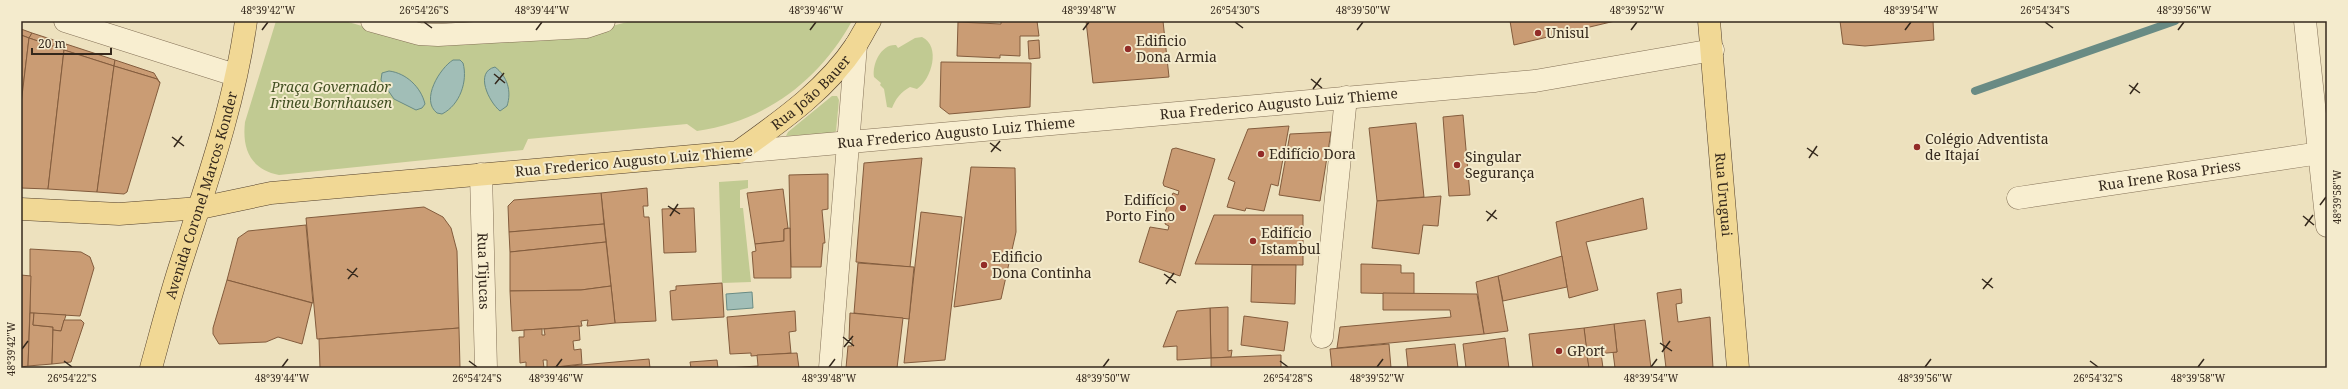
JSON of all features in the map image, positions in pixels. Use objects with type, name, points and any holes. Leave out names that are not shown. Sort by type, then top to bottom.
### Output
[{"type":"main road","name":"Avenida Coronel Marcos Konder","points":[[151,368],[182,261],[200,208],[242,53],[246,21]]},
{"type":"main road","name":"Rua João Bauer","points":[[738,152],[790,114],[814,93],[856,45],[870,21]]},
{"type":"main road","name":"Rua Uruguai","points":[[1709,21],[1713,50],[1738,368]]},
{"type":"main road","name":"Rua Frederico Augusto Luiz Thieme","points":[[21,209],[119,214],[200,208],[271,193],[738,152]]},
{"type":"street","points":[[65,21],[236,75]]},
{"type":"street","points":[[372,21],[419,34],[438,35],[586,26],[604,21]]},
{"type":"street","points":[[2305,21],[2327,226]]},
{"type":"street","points":[[830,368],[856,45]]},
{"type":"street","name":"Rua Frederico Augusto Luiz Thieme","points":[[738,152],[1535,81],[1713,50]]},
{"type":"street","points":[[1322,337],[1346,98]]},
{"type":"street","name":"Rua Irene Rosa Priess","points":[[2018,198],[2320,154]]},
{"type":"street","name":"Rua Tijucas","points":[[481,174],[486,368]]},
{"type":"green space","name":"Praça Governador Irineu Bornhausen","points":[[276,21],[345,21],[410,40],[582,34],[631,21],[852,21],[839,43],[806,80],[767,108],[722,126],[697,131],[687,124],[528,139],[523,150],[279,175],[261,168],[255,163],[247,149],[244,132],[245,122]]},
{"type":"green space","points":[[922,37],[928,41],[933,55],[927,78],[917,89],[910,87],[901,93],[892,108],[887,107],[884,89],[880,85],[881,83],[874,77],[874,66],[876,61],[882,51],[886,48],[896,45],[898,48],[915,38]]},
{"type":"green space","points":[[832,96],[837,96],[839,100],[836,131],[832,133],[786,136],[788,132]]},
{"type":"green space","points":[[748,180],[748,188],[740,190],[740,208],[743,208],[751,282],[722,283],[719,182]]},
{"type":"water","points":[[453,60],[460,60],[463,63],[464,77],[461,92],[454,105],[442,114],[437,113],[432,107],[430,100],[431,93],[438,77]]},
{"type":"water","points":[[495,67],[503,75],[509,89],[507,106],[500,111],[488,94],[484,81],[485,75],[489,70]]},
{"type":"water","points":[[389,71],[395,72],[412,82],[423,98],[425,104],[422,108],[416,110],[394,99],[381,80],[382,73]]},
{"type":"water","points":[[752,292],[753,308],[727,310],[726,294]]},
{"type":"building","points":[[1001,21],[1037,21],[1039,36],[1020,36],[1020,56],[1000,55],[1000,58],[957,56],[958,22],[1001,24]]},
{"type":"building","name":"Edificio Dona Armia","points":[[1086,21],[1163,21],[1169,77],[1093,83]]},
{"type":"building","name":"Unisul","points":[[1510,21],[1615,21],[1514,45]]},
{"type":"building","points":[[1840,21],[1933,21],[1934,40],[1865,46],[1843,44]]},
{"type":"building","points":[[21,29],[32,33],[29,38],[21,35]]},
{"type":"building","points":[[32,33],[66,44],[64,50],[29,38]]},
{"type":"building","points":[[21,35],[29,38],[21,104]]},
{"type":"building","points":[[29,38],[64,50],[48,189],[21,188],[21,104]]},
{"type":"building","points":[[1039,40],[1040,58],[1029,59],[1028,41]]},
{"type":"building","points":[[66,44],[115,60],[114,66],[64,50]]},
{"type":"building","points":[[64,50],[114,66],[97,192],[48,189]]},
{"type":"building","points":[[115,60],[154,73],[160,83],[157,79],[114,66]]},
{"type":"building","points":[[941,62],[1031,63],[1030,107],[949,114],[940,107]]},
{"type":"building","points":[[114,66],[157,79],[160,83],[127,192],[124,194],[97,192]]},
{"type":"building","name":"Singular Segurança","points":[[1463,115],[1470,195],[1449,196],[1443,117]]},
{"type":"building","points":[[1416,123],[1424,197],[1377,201],[1369,128]]},
{"type":"building","name":"Edifício Dora","points":[[1289,126],[1278,186],[1271,184],[1264,211],[1246,208],[1245,211],[1227,207],[1235,182],[1228,179],[1248,129]]},
{"type":"building","points":[[1331,132],[1320,201],[1279,195],[1290,134]]},
{"type":"building","name":"Edifício Porto Fino","points":[[1176,148],[1215,159],[1180,276],[1139,262],[1150,227],[1168,230],[1169,226],[1165,224],[1167,215],[1165,212],[1173,193],[1178,195],[1179,191],[1164,186],[1163,183],[1172,149]]},
{"type":"building","points":[[922,158],[910,267],[856,262],[864,163]]},
{"type":"building","name":"Edificio Dona Continha","points":[[971,167],[1015,168],[1016,232],[1001,299],[954,307]]},
{"type":"building","points":[[828,174],[828,209],[822,210],[825,243],[823,243],[821,267],[791,267],[789,175]]},
{"type":"building","points":[[647,188],[648,206],[643,206],[644,217],[649,217],[656,321],[615,323],[601,193]]},
{"type":"building","points":[[783,189],[788,228],[784,229],[784,241],[755,244],[747,193]]},
{"type":"building","points":[[601,193],[604,224],[509,232],[508,206],[514,200]]},
{"type":"building","points":[[1441,196],[1438,226],[1423,225],[1419,254],[1372,248],[1377,201]]},
{"type":"building","points":[[1643,198],[1647,229],[1586,242],[1598,290],[1569,298],[1556,222]]},
{"type":"building","points":[[424,207],[443,217],[451,228],[457,251],[459,328],[317,339],[306,218]]},
{"type":"building","points":[[694,208],[696,252],[664,253],[662,209]]},
{"type":"building","points":[[921,212],[962,217],[945,360],[904,363]]},
{"type":"building","name":"Edifício Istambul","points":[[1214,215],[1303,215],[1303,265],[1195,264]]},
{"type":"building","points":[[604,224],[606,242],[510,252],[509,232]]},
{"type":"building","points":[[306,225],[313,303],[227,280],[238,238],[248,231]]},
{"type":"building","points":[[790,228],[791,278],[754,278],[752,252],[756,251],[755,244],[784,241],[784,229]]},
{"type":"building","points":[[606,242],[611,286],[581,290],[510,291],[510,252]]},
{"type":"building","points":[[30,249],[81,252],[90,257],[94,268],[80,316],[30,313]]},
{"type":"building","points":[[1562,256],[1567,287],[1503,301],[1498,276]]},
{"type":"building","points":[[858,263],[914,267],[909,319],[854,313]]},
{"type":"building","points":[[1361,264],[1401,265],[1401,273],[1414,273],[1414,294],[1361,293]]},
{"type":"building","points":[[1252,265],[1296,265],[1295,304],[1251,302]]},
{"type":"building","points":[[21,275],[31,276],[28,366],[21,367]]},
{"type":"building","points":[[1498,276],[1508,331],[1484,334],[1476,282]]},
{"type":"building","points":[[227,280],[312,303],[302,344],[278,337],[266,342],[219,344],[213,334],[213,328]]},
{"type":"building","points":[[722,283],[724,317],[672,320],[670,291],[676,290],[676,286]]},
{"type":"building","points":[[611,286],[615,323],[587,326],[588,320],[581,321],[582,326],[512,331],[510,291],[581,290]]},
{"type":"building","points":[[1681,289],[1682,303],[1676,304],[1678,322],[1710,317],[1713,368],[1666,368],[1657,293]]},
{"type":"building","points":[[1383,293],[1477,294],[1484,334],[1337,348],[1340,327],[1451,317],[1450,310],[1383,310]]},
{"type":"building","points":[[1228,307],[1228,351],[1232,350],[1231,357],[1211,358],[1210,308]]},
{"type":"building","points":[[1210,308],[1211,358],[1177,360],[1177,346],[1163,347],[1177,311]]},
{"type":"building","points":[[795,311],[796,331],[789,332],[791,353],[751,356],[751,353],[730,354],[727,317]]},
{"type":"building","points":[[30,313],[34,313],[33,325],[53,327],[52,364],[28,366]]},
{"type":"building","points":[[34,313],[66,315],[61,331],[53,330],[53,327],[33,325]]},
{"type":"building","points":[[850,313],[903,318],[897,368],[846,368],[848,346],[852,346],[852,339],[849,339]]},
{"type":"building","points":[[1244,316],[1288,322],[1284,351],[1241,345]]},
{"type":"building","points":[[64,320],[81,320],[84,323],[71,362],[52,364],[53,330],[61,331]]},
{"type":"building","points":[[1645,320],[1651,368],[1615,368],[1613,352],[1617,352],[1614,324]]},
{"type":"building","points":[[1614,324],[1617,352],[1587,355],[1584,328]]},
{"type":"building","points":[[579,326],[580,340],[573,341],[574,350],[581,349],[582,364],[547,368],[547,360],[543,360],[544,368],[526,368],[526,362],[520,363],[519,337],[524,337],[524,330],[542,329],[542,335],[545,335],[544,329]]},
{"type":"building","points":[[459,328],[460,368],[320,368],[319,339]]},
{"type":"building","name":"GPort","points":[[1584,328],[1589,368],[1533,368],[1529,334]]},
{"type":"building","points":[[1505,338],[1509,368],[1466,368],[1463,344]]},
{"type":"building","points":[[1389,344],[1391,368],[1332,368],[1330,349]]},
{"type":"building","points":[[1455,344],[1458,368],[1408,368],[1406,349]]},
{"type":"building","points":[[797,353],[799,368],[727,368],[758,366],[757,355]]},
{"type":"building","points":[[1601,353],[1603,368],[1589,368],[1587,355]]},
{"type":"building","points":[[1281,355],[1281,368],[1211,368],[1211,358]]},
{"type":"building","points":[[649,359],[650,368],[547,368]]},
{"type":"building","points":[[717,360],[718,368],[691,368],[690,362]]},
{"type":"waterway","points":[[1975,91],[2175,21]]},
{"type":"place","name":"Unisul","points":[[1538,33]]},
{"type":"place","name":"Edificio Dona Armia","points":[[1128,49]]},
{"type":"place","name":"Colégio Adventista de Itajaí","points":[[1917,147]]},
{"type":"place","name":"Edifício Dora","points":[[1261,154]]},
{"type":"place","name":"Singular Segurança","points":[[1457,165]]},
{"type":"place","name":"Edifício Porto Fino","points":[[1183,208]]},
{"type":"place","name":"Edifício Istambul","points":[[1253,241]]},
{"type":"place","name":"Edificio Dona Continha","points":[[984,265]]},
{"type":"place","name":"GPort","points":[[1559,351]]}]
